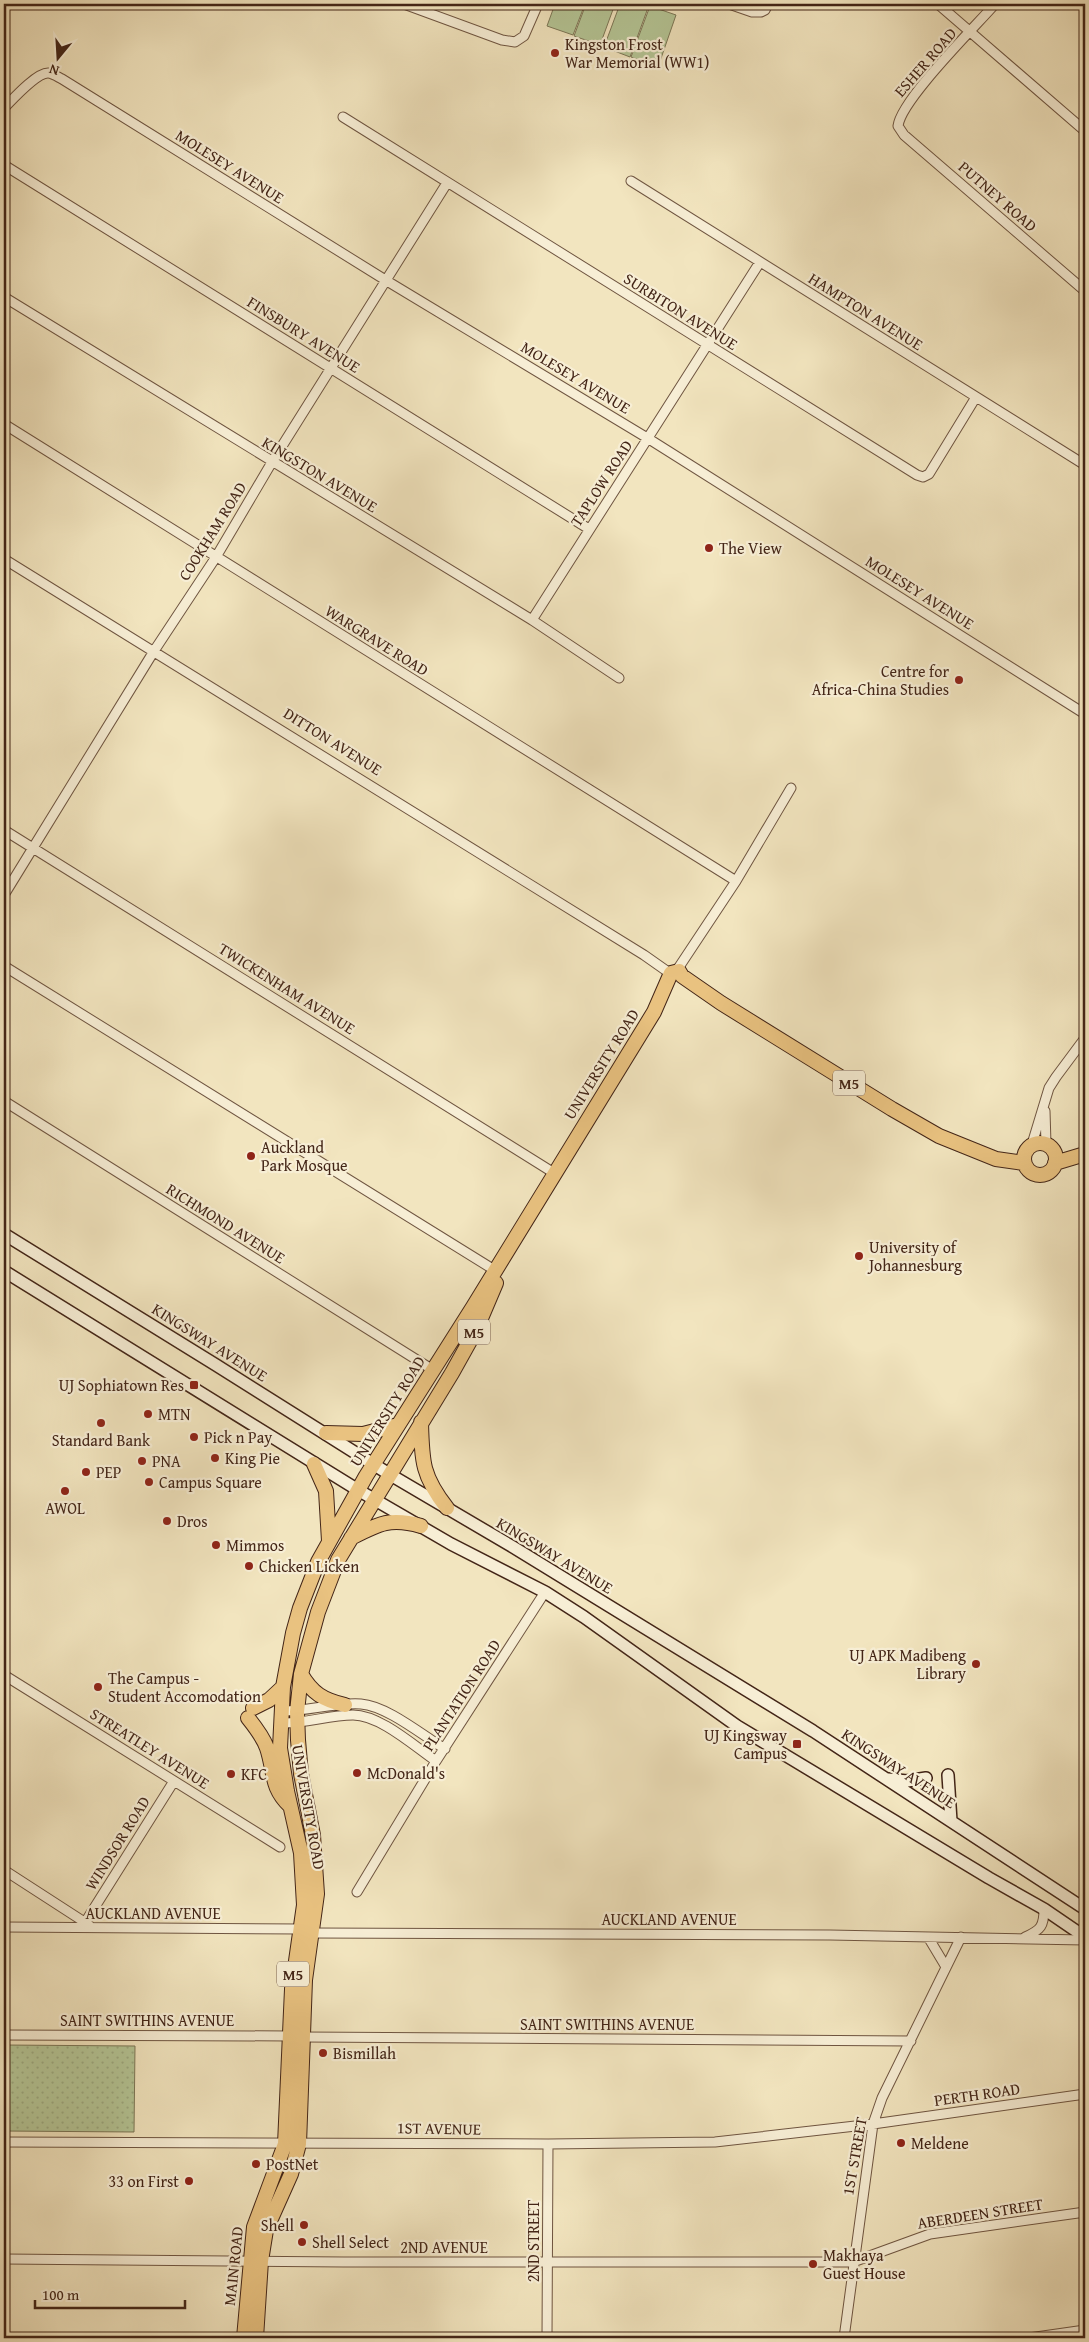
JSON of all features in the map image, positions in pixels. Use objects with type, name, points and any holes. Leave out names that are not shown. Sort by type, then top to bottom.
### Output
[{"type":"main road","name":"UNIVERSITY ROAD","points":[[306,1931],[303,1872],[281,1756],[280,1718],[283,1687],[293,1633],[305,1592],[329,1540],[358,1490],[517,1237],[554,1172],[676,975]]},
{"type":"main road","name":"DITTON AVENUE","points":[[676,975],[913,1121],[944,1138],[983,1152],[996,1159],[1039,1153]]},
{"type":"main road","name":"M5","points":[[1039,1153],[1085,1152]]},
{"type":"main road","name":"KINGSWAY AVENUE","points":[[4,1234],[326,1433],[374,1465],[813,1731],[1085,1909]]},
{"type":"main road","name":"UNIVERSITY ROAD","points":[[299,2144],[293,1968],[317,1894],[315,1857],[301,1774],[297,1718],[301,1674],[330,1577],[349,1538],[452,1373],[476,1330],[517,1237]]},
{"type":"main road","points":[[4,1271],[314,1464],[421,1526],[545,1592],[737,1726],[989,1878],[1044,1909],[1085,1938]]},
{"type":"main road","points":[[421,1422],[424,1470],[433,1490],[447,1508]]},
{"type":"main road","points":[[326,1433],[363,1434],[398,1425]]},
{"type":"main road","points":[[314,1464],[326,1491],[329,1540]]},
{"type":"main road","points":[[349,1538],[378,1524],[394,1521],[421,1526]]},
{"type":"main road","points":[[301,1674],[320,1697],[345,1705]]},
{"type":"main road","points":[[283,1687],[251,1713],[268,1749],[278,1793],[290,1806]]},
{"type":"main road","points":[[948,1775],[950,1821]]},
{"type":"main road","points":[[887,1779],[907,1781],[926,1778]]},
{"type":"main road","name":"UNIVERSITY ROAD","points":[[285,2144],[296,2036]]},
{"type":"main road","name":"MAIN ROAD","points":[[256,2338],[255,2261],[257,2213],[285,2144]]},
{"type":"main road","name":"MAIN ROAD","points":[[244,2338],[255,2261],[266,2230],[291,2174],[299,2144]]},
{"type":"street","points":[[404,4],[502,40],[515,42],[524,36],[538,4]]},
{"type":"street","points":[[729,4],[752,12],[761,12],[768,4]]},
{"type":"street","points":[[938,4],[1085,131]]},
{"type":"street","name":"ESHER ROAD","points":[[899,119],[908,103],[933,72],[995,4]]},
{"type":"street","name":"MOLESEY AVENUE","points":[[4,108],[26,86],[47,73],[62,79],[387,281],[649,439],[1085,714]]},
{"type":"street","name":"SURBITON AVENUE","points":[[343,118],[920,476],[929,474],[976,397]]},
{"type":"street","name":"PUTNEY ROAD","points":[[899,119],[898,126],[904,135],[1085,291]]},
{"type":"street","name":"FINSBURY AVENUE","points":[[4,164],[589,529]]},
{"type":"street","name":"HAMPTON AVENUE","points":[[630,181],[1085,466]]},
{"type":"street","name":"COOKHAM ROAD","points":[[4,895],[154,651],[216,557],[272,462],[447,183]]},
{"type":"street","name":"TAPLOW ROAD","points":[[532,620],[760,262]]},
{"type":"street","name":"KINGSTON AVENUE","points":[[4,297],[532,620],[619,678]]},
{"type":"street","name":"WARGRAVE ROAD","points":[[4,424],[736,881]]},
{"type":"street","name":"DITTON AVENUE","points":[[4,559],[676,975]]},
{"type":"street","name":"UNIVERSITY ROAD","points":[[676,975],[736,881],[791,788]]},
{"type":"street","name":"TWICKENHAM AVENUE","points":[[4,830],[554,1172]]},
{"type":"street","points":[[4,966],[496,1271]]},
{"type":"street","points":[[1039,1153],[1044,1106],[1056,1076],[1085,1038]]},
{"type":"street","name":"RICHMOND AVENUE","points":[[4,1101],[433,1370]]},
{"type":"street","points":[[1039,1153],[1044,1106]]},
{"type":"street","name":"PLANTATION ROAD","points":[[357,1892],[436,1761],[545,1592]]},
{"type":"street","name":"STREATLEY AVENUE","points":[[4,1675],[280,1847]]},
{"type":"street","points":[[297,1718],[345,1705],[363,1704],[381,1709],[445,1749]]},
{"type":"street","points":[[280,1718],[362,1716],[376,1720],[436,1761]]},
{"type":"street","name":"WINDSOR ROAD","points":[[89,1924],[174,1781]]},
{"type":"street","points":[[4,1870],[89,1924]]},
{"type":"street","points":[[1025,1937],[1037,1932],[1042,1926],[1044,1909]]},
{"type":"street","name":"AUCKLAND AVENUE","points":[[4,1927],[89,1924],[306,1931],[1085,1938]]},
{"type":"street","points":[[928,1937],[946,1967]]},
{"type":"street","name":"1ST STREET","points":[[844,2338],[872,2124],[882,2098],[961,1937]]},
{"type":"street","name":"SAINT SWITHINS AVENUE","points":[[4,2034],[911,2040]]},
{"type":"street","name":"PERTH ROAD","points":[[872,2124],[1085,2094]]},
{"type":"street","name":"1ST AVENUE","points":[[4,2142],[548,2144],[736,2141],[872,2124]]},
{"type":"street","name":"2ND STREET","points":[[547,2338],[548,2144]]},
{"type":"street","name":"ABERDEEN STREET","points":[[853,2262],[930,2234],[1085,2212]]},
{"type":"street","name":"2ND AVENUE","points":[[4,2258],[255,2261],[853,2262]]},
{"type":"street","points":[[1029,2338],[1085,2330]]},
{"type":"green space","points":[[555,4],[585,4],[573,35],[547,26]]},
{"type":"green space","points":[[586,4],[615,4],[600,45],[574,36]]},
{"type":"green space","points":[[620,4],[649,5],[630,57],[604,47]]},
{"type":"green space","points":[[650,6],[676,15],[658,67],[631,57]]},
{"type":"green space","points":[[4,2045],[135,2046],[134,2132],[4,2131]]},
{"type":"place","name":"Kingston Frost War Memorial (WW1)","points":[[555,53]]},
{"type":"place","name":"The View","points":[[709,548]]},
{"type":"place","name":"Centre for Africa-China Studies","points":[[959,680]]},
{"type":"place","name":"Auckland Park Mosque","points":[[251,1156]]},
{"type":"place","name":"University of Johannesburg","points":[[859,1256]]},
{"type":"place","name":"UJ Sophiatown Res","points":[[194,1385]]},
{"type":"place","name":"MTN","points":[[148,1414]]},
{"type":"place","name":"Standard Bank","points":[[101,1423]]},
{"type":"place","name":"Pick n Pay","points":[[194,1437]]},
{"type":"place","name":"King Pie","points":[[215,1458]]},
{"type":"place","name":"PNA","points":[[142,1461]]},
{"type":"place","name":"PEP","points":[[86,1472]]},
{"type":"place","name":"Campus Square","points":[[149,1482]]},
{"type":"place","name":"AWOL","points":[[65,1491]]},
{"type":"place","name":"Dros","points":[[167,1521]]},
{"type":"place","name":"Mimmos","points":[[216,1545]]},
{"type":"place","name":"Chicken Licken","points":[[249,1566]]},
{"type":"place","name":"UJ APK Madibeng Library","points":[[976,1664]]},
{"type":"place","name":"The Campus - Student Accomodation","points":[[98,1687]]},
{"type":"place","name":"UJ Kingsway Campus","points":[[797,1744]]},
{"type":"place","name":"McDonald's","points":[[357,1773]]},
{"type":"place","name":"KFC","points":[[231,1774]]},
{"type":"place","name":"Bismillah","points":[[323,2053]]},
{"type":"place","name":"Meldene","points":[[901,2143]]},
{"type":"place","name":"PostNet","points":[[256,2164]]},
{"type":"place","name":"33 on First","points":[[189,2181]]},
{"type":"place","name":"Shell","points":[[304,2225]]},
{"type":"place","name":"Shell Select","points":[[302,2242]]},
{"type":"place","name":"Makhaya Guest House","points":[[813,2264]]}]
